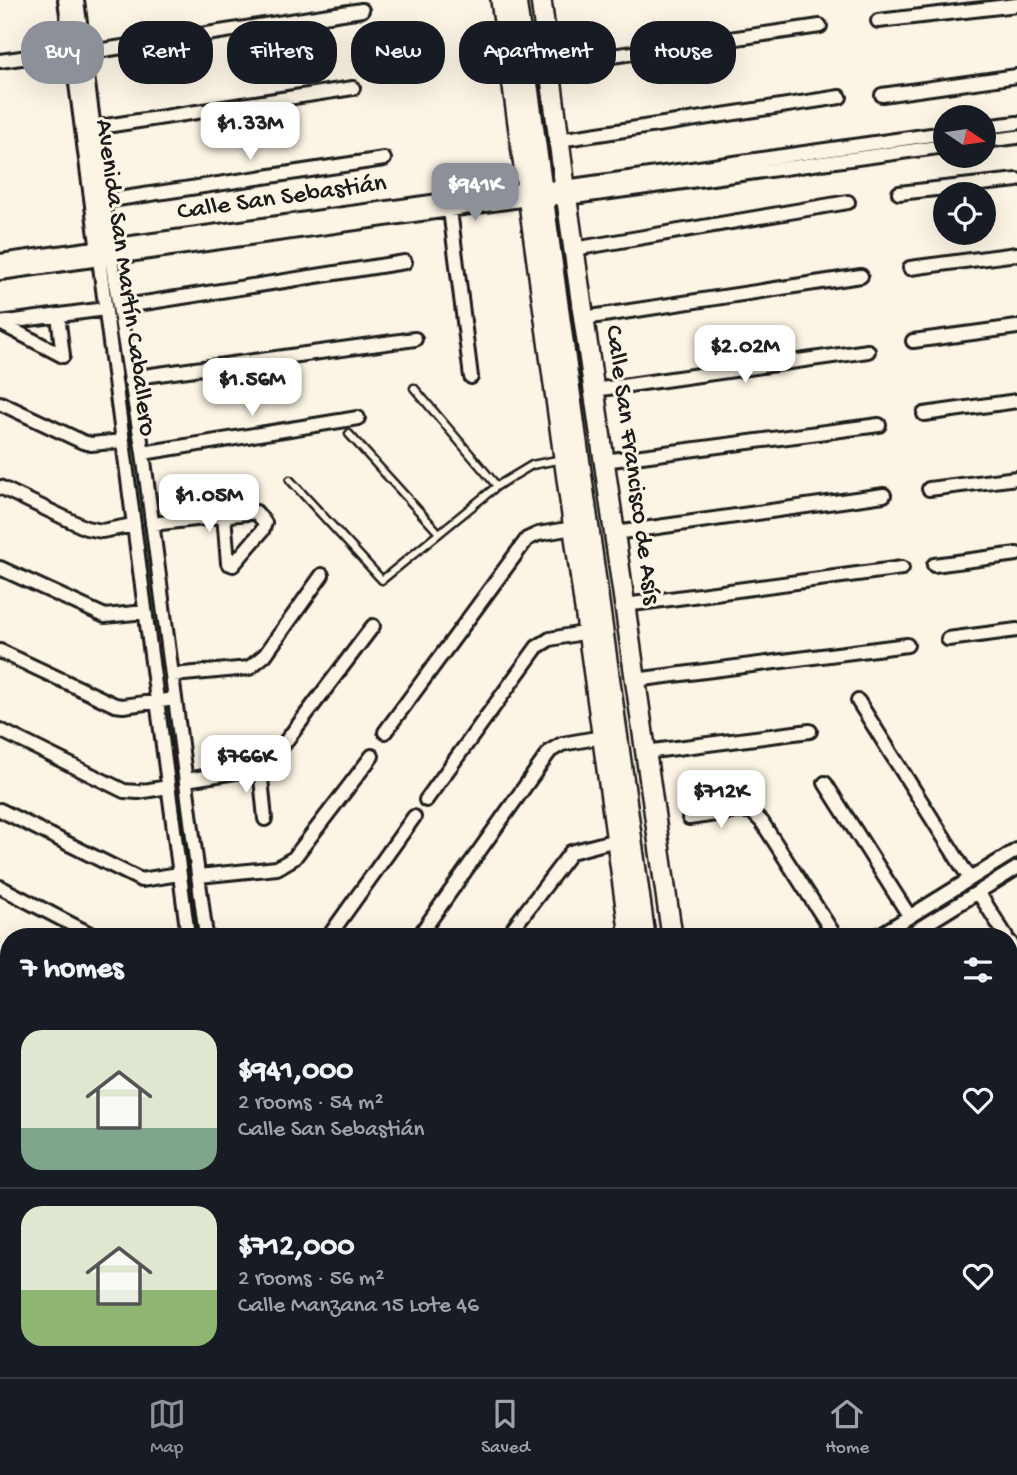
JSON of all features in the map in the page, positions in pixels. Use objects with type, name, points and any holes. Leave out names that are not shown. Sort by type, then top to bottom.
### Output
[{"type":"street","name":"Avenida San Martín Caballero","points":[[65,0],[70,21]]},
{"type":"street","name":"Avenida San Martín Caballero","points":[[77,0],[77,21]]},
{"type":"street","name":"Calle San Francisco de Asís","points":[[501,0],[547,193],[644,928]]},
{"type":"street","name":"Calle San Francisco de Asís","points":[[516,0],[659,928]]},
{"type":"street","name":"Calle San Francisco de Asís","points":[[530,0],[547,193],[564,459],[629,928]]},
{"type":"street","name":"Calle San Francisco de Asís","points":[[541,0],[544,21]]},
{"type":"street","points":[[878,20],[1017,5]]},
{"type":"street","points":[[104,48],[362,10]]},
{"type":"street","points":[[616,55],[820,26]]},
{"type":"street","points":[[0,61],[21,59]]},
{"type":"street","points":[[882,95],[1017,76]]},
{"type":"street","name":"Avenida San Martín Caballero","points":[[82,84],[104,253],[119,307],[143,453],[205,928]]},
{"type":"street","name":"Avenida San Martín Caballero","points":[[84,84],[104,201],[105,309],[187,928]]},
{"type":"street","name":"Calle San Francisco de Asís","points":[[552,84],[559,140],[547,193],[574,249],[671,928]]},
{"type":"street","points":[[93,128],[353,88]]},
{"type":"street","points":[[559,140],[840,97]]},
{"type":"street","points":[[996,126],[1017,123]]},
{"type":"street","name":"Calle San Sebastián","points":[[0,273],[104,253],[547,193],[933,135]]},
{"type":"street","points":[[996,139],[1017,136]]},
{"type":"street","name":"Calle San Sebastián","points":[[0,261],[104,253],[450,210],[547,193],[933,147]]},
{"type":"street","points":[[104,201],[384,159]]},
{"type":"street","points":[[899,193],[1017,180]]},
{"type":"street","points":[[574,249],[848,202]]},
{"type":"street","points":[[450,210],[471,377]]},
{"type":"street","points":[[910,268],[1017,254]]},
{"type":"street","points":[[119,307],[405,261]]},
{"type":"street","points":[[584,318],[861,276]]},
{"type":"street","points":[[0,323],[105,309]]},
{"type":"street","points":[[0,323],[64,356],[58,315]]},
{"type":"street","points":[[913,341],[1017,327]]},
{"type":"street","points":[[130,381],[144,376],[415,339]]},
{"type":"street","points":[[594,390],[868,351]]},
{"type":"street","points":[[925,414],[1017,401]]},
{"type":"street","points":[[0,403],[83,442],[91,444],[123,441]]},
{"type":"street","points":[[143,453],[358,418]]},
{"type":"street","points":[[604,461],[879,425]]},
{"type":"street","points":[[929,489],[1017,478]]},
{"type":"street","points":[[0,486],[86,528],[102,531],[134,525]]},
{"type":"street","points":[[615,533],[884,495]]},
{"type":"street","points":[[152,524],[224,515],[256,512],[265,523],[262,531],[233,565],[228,562],[224,515]]},
{"type":"street","points":[[384,732],[527,539],[538,534],[573,528]]},
{"type":"street","points":[[934,565],[1017,554]]},
{"type":"street","points":[[0,568],[105,616],[145,612]]},
{"type":"street","points":[[625,605],[902,568]]},
{"type":"street","points":[[173,676],[249,668],[264,655],[321,575]]},
{"type":"street","points":[[186,780],[260,768],[271,761],[373,626]]},
{"type":"street","points":[[948,639],[1017,630]]},
{"type":"street","points":[[426,800],[537,647],[550,639],[587,632]]},
{"type":"street","points":[[635,680],[907,645]]},
{"type":"street","points":[[0,651],[107,703],[123,706],[175,699]]},
{"type":"street","points":[[858,701],[970,879]]},
{"type":"street","points":[[0,730],[124,790],[138,792],[168,787]]},
{"type":"street","points":[[645,752],[810,731]]},
{"type":"street","points":[[425,928],[550,751],[562,744],[602,737]]},
{"type":"street","points":[[199,876],[277,868],[286,864],[294,858],[372,756]]},
{"type":"street","points":[[260,768],[265,819]]},
{"type":"street","points":[[825,783],[910,917]]},
{"type":"street","points":[[0,810],[141,880],[179,874]]},
{"type":"street","points":[[689,818],[751,811],[762,822],[830,928]]},
{"type":"street","points":[[335,928],[414,817]]},
{"type":"street","points":[[514,927],[570,852],[616,840]]},
{"type":"street","points":[[891,928],[1017,850]]},
{"type":"street","points":[[924,928],[1017,868]]},
{"type":"street","points":[[0,887],[79,928]]},
{"type":"street","points":[[978,892],[1001,928]]},
{"type":"lane","points":[[414,388],[497,486]]},
{"type":"lane","points":[[349,434],[439,533]]},
{"type":"lane","points":[[290,480],[382,580],[497,486],[532,465],[564,459]]}]
